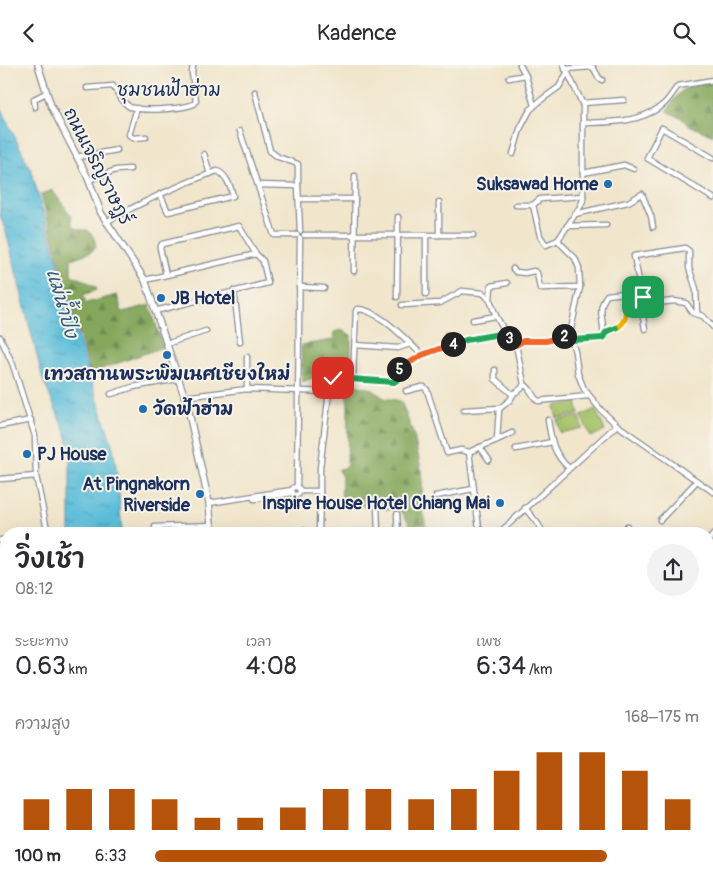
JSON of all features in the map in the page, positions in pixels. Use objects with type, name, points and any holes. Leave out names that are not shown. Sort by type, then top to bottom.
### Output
[{"type":"main road","name":"ถนนเจริญราษฎร์","points":[[38,65],[51,106],[89,179],[106,222],[145,280],[184,397],[212,525]]},
{"type":"street","points":[[87,88],[113,85],[121,99],[130,107],[159,109],[187,106],[194,104],[196,101],[192,73],[193,65]]},
{"type":"street","points":[[520,65],[525,75],[534,106]]},
{"type":"street","points":[[566,69],[593,67],[599,79],[602,80]]},
{"type":"street","points":[[534,205],[540,236],[546,245],[558,239],[580,207],[583,196],[582,103],[566,69]]},
{"type":"street","points":[[513,154],[520,129],[530,110],[559,87],[566,69]]},
{"type":"street","points":[[509,78],[525,75]]},
{"type":"street","points":[[583,123],[638,117],[660,107],[678,86],[713,80]]},
{"type":"street","points":[[256,92],[270,151],[278,157],[298,164],[300,235],[295,488]]},
{"type":"street","points":[[35,107],[34,99],[46,93]]},
{"type":"street","points":[[582,103],[624,100]]},
{"type":"street","points":[[136,108],[130,136],[136,138],[146,137]]},
{"type":"street","points":[[713,157],[662,129],[647,158],[713,198]]},
{"type":"street","points":[[240,131],[274,235],[473,235]]},
{"type":"street","points":[[78,157],[117,150]]},
{"type":"street","points":[[204,153],[210,174]]},
{"type":"street","points":[[583,173],[624,165],[634,169]]},
{"type":"street","points":[[89,179],[113,171],[130,169]]},
{"type":"street","points":[[106,222],[160,194],[181,184],[217,171],[223,175],[230,186],[233,196],[168,212],[160,194]]},
{"type":"street","points":[[354,271],[355,176]]},
{"type":"street","points":[[258,185],[298,186]]},
{"type":"street","points":[[575,214],[628,203],[642,194],[651,216],[653,227]]},
{"type":"street","points":[[516,205],[534,205],[540,199],[583,196]]},
{"type":"street","points":[[299,199],[354,199]]},
{"type":"street","points":[[439,202],[439,235]]},
{"type":"street","points":[[397,297],[398,217]]},
{"type":"street","points":[[567,225],[606,225]]},
{"type":"street","points":[[155,311],[268,283],[263,261],[256,254],[239,226],[162,244],[160,249],[166,275]]},
{"type":"street","points":[[426,235],[426,294]]},
{"type":"street","points":[[558,239],[560,244],[575,258],[578,268],[580,287],[570,328],[578,374],[588,396],[617,425],[713,493]]},
{"type":"street","points":[[643,297],[634,256],[685,249],[689,251],[689,268],[696,289],[696,314]]},
{"type":"street","points":[[145,280],[256,254]]},
{"type":"street","points":[[513,269],[516,272],[534,271],[537,273],[540,288],[580,287]]},
{"type":"street","points":[[464,410],[500,408],[510,401],[524,384],[516,345],[505,333],[490,299],[491,286],[507,283]]},
{"type":"street","points":[[299,287],[324,288]]},
{"type":"street","points":[[234,291],[240,341]]},
{"type":"street","points":[[402,305],[440,303],[462,291],[483,293],[490,299]]},
{"type":"street","points":[[516,345],[523,341],[546,341],[571,337],[603,338],[604,334],[623,323],[626,316],[625,293]]},
{"type":"street","points":[[604,334],[601,320],[603,300],[607,295],[638,293],[648,304]]},
{"type":"street","points":[[645,329],[642,311],[648,304],[674,301],[686,303],[693,313],[703,316],[713,327]]},
{"type":"street","points":[[355,379],[352,376],[356,311],[359,308],[372,313],[392,327],[422,355]]},
{"type":"street","points":[[473,319],[496,316]]},
{"type":"street","points":[[166,344],[206,331]]},
{"type":"street","points":[[333,378],[394,382],[397,380],[397,370],[422,355],[466,340],[505,333]]},
{"type":"street","points":[[447,335],[449,346]]},
{"type":"street","points":[[0,337],[13,365],[35,436],[36,476],[47,527]]},
{"type":"street","points":[[355,345],[398,348],[410,344]]},
{"type":"street","points":[[247,357],[247,389]]},
{"type":"street","points":[[494,370],[495,379],[513,395]]},
{"type":"street","points":[[111,394],[133,387],[178,379]]},
{"type":"street","points":[[524,384],[531,388],[538,401],[588,396]]},
{"type":"street","points":[[406,391],[422,387],[427,390],[447,453],[461,450],[469,452],[512,433]]},
{"type":"street","points":[[184,397],[247,389],[329,392],[320,468],[319,527]]},
{"type":"street","points":[[497,440],[500,408]]},
{"type":"street","points":[[606,415],[610,431]]},
{"type":"street","points":[[0,426],[31,420]]},
{"type":"street","points":[[548,420],[554,450],[561,461],[569,468]]},
{"type":"street","points":[[505,527],[617,425]]},
{"type":"street","points":[[516,449],[552,442]]},
{"type":"street","points":[[480,447],[489,460]]},
{"type":"street","points":[[469,452],[479,527]]},
{"type":"street","points":[[0,479],[36,476]]},
{"type":"street","points":[[660,521],[697,481]]},
{"type":"street","points":[[209,505],[295,488],[320,491]]},
{"type":"street","points":[[436,496],[474,489]]},
{"type":"street","points":[[377,504],[378,527]]},
{"type":"street","points":[[525,508],[540,527]]},
{"type":"street","points":[[397,514],[398,527]]},
{"type":"street","points":[[155,527],[212,525]]},
{"type":"green space","points":[[713,82],[713,136],[687,124],[680,117],[668,112],[667,110],[672,102],[690,86]]},
{"type":"green space","points":[[52,190],[71,215],[72,226],[80,230],[88,230],[94,238],[96,246],[91,252],[71,259],[71,275],[96,287],[97,290],[83,295],[86,303],[117,295],[122,312],[150,305],[163,347],[90,373],[41,195]]},
{"type":"green space","points":[[341,330],[351,335],[351,358],[340,367],[302,382],[301,345],[333,340],[334,332]]},
{"type":"green space","points":[[346,385],[372,389],[384,398],[401,401],[414,436],[422,473],[423,513],[426,527],[409,527],[410,524],[401,511],[341,503],[342,477],[338,470],[347,466],[348,408]]},
{"type":"green space","points":[[576,402],[579,414],[557,418],[554,406]]},
{"type":"green space","points":[[595,409],[605,430],[591,437],[581,416]]},
{"type":"green space","points":[[579,416],[582,428],[560,433],[557,420]]},
{"type":"water","name":"แม่น้ำปิง","points":[[0,107],[31,170],[83,355],[113,447],[121,527],[70,527],[70,453],[66,433],[43,380],[6,232],[0,215]]},
{"type":"place","name":"Suksawad Home","points":[[608,184]]},
{"type":"place","name":"JB Hotel","points":[[161,298]]},
{"type":"place","name":"เทวสถานพระพิฆเนศเชียงใหม่","points":[[167,355]]},
{"type":"place","name":"วัดฟ้าฮ่าม","points":[[143,409]]},
{"type":"place","name":"PJ House","points":[[27,454]]},
{"type":"place","name":"At Pingnakorn Riverside","points":[[200,494]]},
{"type":"place","name":"Inspire House Hotel Chiang Mai","points":[[500,503]]},
{"type":"district","name":"ชุมชนฟ้าฮ่าม","points":[[169,89]]},
{"type":"route","points":[[333,378],[394,382],[397,380],[397,370],[422,355],[466,340],[505,333],[516,345],[523,341],[546,341],[570,335],[572,340],[603,338],[608,330],[618,328],[623,323],[626,316],[625,293],[638,293],[643,297]]}]
